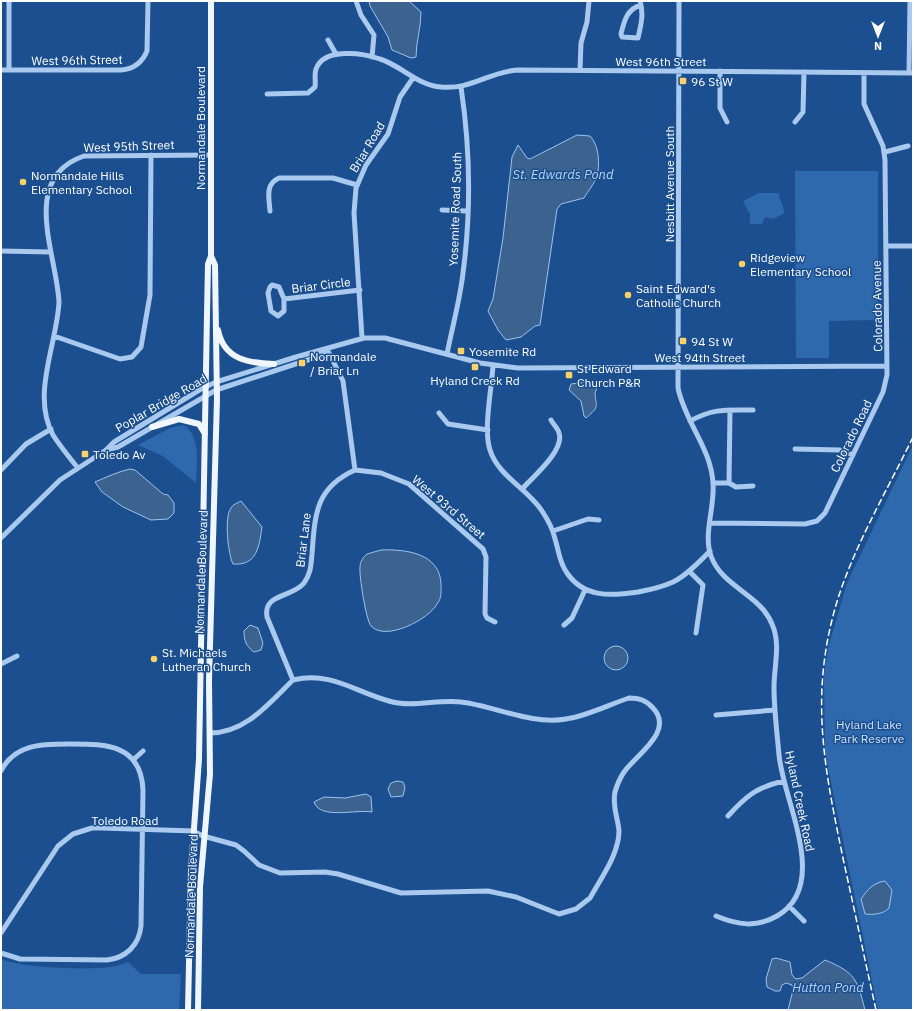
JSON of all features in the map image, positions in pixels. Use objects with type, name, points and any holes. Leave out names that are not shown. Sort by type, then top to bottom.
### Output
[{"type":"main road","name":"Normandale Boulevard","points":[[198,1010],[200,887],[203,836],[210,774],[209,681],[216,390],[215,265],[212,256],[211,1]]},
{"type":"main road","name":"Normandale Boulevard","points":[[188,1010],[191,870],[199,759],[208,264],[212,256]]},
{"type":"main road","points":[[215,319],[219,336],[227,348],[236,357],[254,363],[275,367]]},
{"type":"main road","points":[[152,427],[183,419],[199,424],[205,434]]},
{"type":"street","points":[[9,1],[9,70]]},
{"type":"street","name":"West 96th Street","points":[[1,70],[128,70],[135,67],[144,57],[147,45],[148,1]]},
{"type":"street","points":[[356,1],[361,16],[374,35],[372,57]]},
{"type":"street","points":[[580,70],[581,43],[587,22],[589,1]]},
{"type":"street","name":"Nesbitt Avenue South","points":[[679,1],[678,388],[681,400],[690,421],[708,456],[713,483],[711,523],[708,536],[710,551]]},
{"type":"street","points":[[910,1],[911,73]]},
{"type":"street","points":[[641,3],[643,17],[638,38],[622,37],[621,34],[626,17],[641,3]]},
{"type":"street","points":[[328,40],[336,54]]},
{"type":"street","points":[[267,94],[308,93],[315,87],[315,74],[320,63],[324,58],[336,54],[372,57],[393,65],[413,78]]},
{"type":"street","name":"West 96th Street","points":[[413,78],[438,87],[461,87],[507,71],[580,70],[911,73]]},
{"type":"street","points":[[720,71],[720,108],[727,122]]},
{"type":"street","points":[[795,122],[802,112],[804,72]]},
{"type":"street","points":[[864,73],[864,104],[884,152],[908,146]]},
{"type":"street","name":"Briar Road","points":[[362,338],[354,200],[357,185],[366,165],[388,134],[400,97],[413,78]]},
{"type":"street","name":"Yosemite Road South","points":[[447,354],[463,276],[467,210],[466,126],[461,87]]},
{"type":"street","name":"Colorado Avenue","points":[[884,152],[887,366]]},
{"type":"street","points":[[54,336],[120,359],[132,357],[141,348],[150,295],[151,155]]},
{"type":"street","name":"West 95th Street","points":[[50,252],[46,212],[50,188],[56,177],[68,163],[84,156],[211,155]]},
{"type":"street","points":[[270,211],[269,188],[271,184],[279,178],[332,178],[357,185]]},
{"type":"street","points":[[442,210],[467,210]]},
{"type":"street","points":[[886,246],[913,246]]},
{"type":"street","points":[[1,252],[50,252],[59,302],[46,394],[47,416],[51,429],[58,443],[77,467]]},
{"type":"street","name":"Briar Circle","points":[[276,285],[279,287],[284,299],[282,313],[278,316],[272,314],[268,293],[270,287],[276,285]]},
{"type":"street","name":"Briar Circle","points":[[284,299],[360,290]]},
{"type":"street","name":"West 94th Street","points":[[275,367],[322,349],[327,349],[362,338],[385,338],[493,365],[538,368],[887,366]]},
{"type":"street","points":[[327,349],[343,381],[356,470]]},
{"type":"street","points":[[493,365],[488,430],[488,439],[492,457],[504,472],[522,488],[543,511],[553,531],[561,564],[572,580],[586,590],[607,596],[645,590],[672,582],[689,570],[710,551]]},
{"type":"street","name":"Colorado Road","points":[[711,523],[805,524],[817,521],[825,513],[883,392],[886,384],[887,366]]},
{"type":"street","name":"Poplar Bridge Road","points":[[106,450],[118,446],[216,390],[275,367]]},
{"type":"street","name":"Poplar Bridge Road","points":[[1,538],[44,494],[77,467],[106,450],[120,438],[216,382],[275,367]]},
{"type":"street","points":[[729,483],[730,410]]},
{"type":"street","points":[[690,421],[709,411],[753,410]]},
{"type":"street","points":[[439,413],[448,424],[488,430]]},
{"type":"street","points":[[522,488],[553,455],[559,445],[560,434],[551,420]]},
{"type":"street","points":[[1,470],[26,444],[51,429]]},
{"type":"street","points":[[795,449],[840,450],[853,455]]},
{"type":"street","name":"West 93rd Street","points":[[356,470],[381,473],[409,484],[483,549],[486,557],[485,614],[495,622]]},
{"type":"street","name":"Briar Lane","points":[[293,680],[267,617],[267,607],[274,599],[303,584],[310,571],[315,518],[320,501],[325,492],[340,477],[356,470]]},
{"type":"street","points":[[713,483],[729,483],[736,487],[753,486]]},
{"type":"street","points":[[553,531],[588,519],[599,520]]},
{"type":"street","name":"Hyland Creek Road","points":[[710,551],[716,566],[735,586],[745,592],[762,607],[773,625],[777,646],[774,672],[775,710],[780,760],[804,866],[800,888],[789,906],[780,914],[760,923],[738,924],[716,916]]},
{"type":"street","points":[[689,570],[703,585],[696,633]]},
{"type":"street","points":[[564,625],[572,618],[586,590]]},
{"type":"street","points":[[1,664],[17,656]]},
{"type":"street","name":"Toledo Road","points":[[1,932],[52,854],[65,839],[73,834],[92,828],[193,831],[203,836],[236,845],[259,865],[280,873],[325,872],[338,874],[401,893],[488,891],[516,897],[559,914],[568,912],[584,904],[590,898],[617,848],[619,830],[614,804],[619,782],[624,773],[656,736],[660,722],[655,710],[644,700],[636,698],[629,698],[565,720],[550,720],[462,702],[397,703],[334,680],[323,678],[303,678],[293,680]]},
{"type":"street","points":[[210,733],[224,732],[247,722],[293,680]]},
{"type":"street","points":[[716,715],[775,710]]},
{"type":"street","points":[[1,953],[20,959],[107,960],[114,959],[126,953],[137,942],[140,934],[143,830],[143,781],[141,772],[133,760],[124,752],[107,745],[46,744],[27,747],[19,751],[2,769]]},
{"type":"street","points":[[133,760],[143,751]]},
{"type":"street","points":[[728,816],[754,791],[784,781]]},
{"type":"street","points":[[789,906],[804,921]]},
{"type":"green space","points":[[795,171],[878,171],[878,320],[829,321],[829,358],[796,358]]},
{"type":"green space","points":[[759,193],[779,193],[784,213],[774,219],[765,217],[762,224],[750,224],[750,215],[743,201]]},
{"type":"green space","points":[[183,425],[193,436],[197,451],[196,483],[163,456],[138,445],[170,428]]},
{"type":"green space","name":"Hyland Lake Park Reserve","points":[[913,445],[913,1010],[878,1010],[825,753],[824,676],[828,648],[847,583]]},
{"type":"green space","points":[[1,959],[24,965],[58,968],[106,968],[128,962],[141,974],[181,974],[179,1010],[1,1010]]},
{"type":"water","points":[[369,1],[409,1],[421,12],[416,57],[411,58],[392,50],[388,37],[370,6]]},
{"type":"water","name":"St. Edwards Pond","points":[[577,135],[590,136],[595,144],[598,160],[597,176],[584,198],[561,204],[557,209],[540,325],[535,326],[521,337],[506,340],[498,330],[488,311],[493,299],[503,238],[512,157],[518,145],[527,158],[530,159]]},
{"type":"water","points":[[587,382],[595,383],[597,388],[595,393],[596,407],[586,418],[584,416],[581,401],[569,390],[571,384]]},
{"type":"water","points":[[130,469],[135,470],[163,494],[168,495],[174,503],[174,513],[168,519],[151,520],[123,507],[102,492],[95,482]]},
{"type":"water","points":[[241,501],[262,527],[260,542],[252,558],[241,564],[233,564],[228,544],[228,519],[232,507]]},
{"type":"water","points":[[381,550],[410,552],[428,559],[435,565],[441,584],[439,602],[432,610],[417,622],[396,630],[378,630],[371,626],[363,598],[360,572],[362,560],[367,554]]},
{"type":"water","points":[[250,625],[258,628],[263,643],[261,650],[254,652],[246,643],[244,631]]},
{"type":"water","points":[[616,646],[624,650],[628,658],[624,666],[616,670],[608,666],[604,658],[608,650]]},
{"type":"water","points":[[397,781],[403,782],[405,787],[403,796],[391,797],[388,789],[391,783]]},
{"type":"water","points":[[366,794],[371,797],[372,812],[365,811],[339,813],[323,811],[314,802],[324,797],[345,798]]},
{"type":"water","points":[[885,881],[892,890],[889,908],[878,914],[865,914],[861,899],[871,887],[877,883]]},
{"type":"water","name":"Hutton Pond","points":[[776,958],[790,962],[792,975],[796,979],[802,978],[825,960],[843,969],[854,978],[860,991],[865,1010],[788,1010],[793,990],[792,985],[786,983],[782,985],[780,991],[775,991],[767,987],[766,979],[772,959]]},
{"type":"railway","points":[[876,1010],[831,800],[823,740],[822,679],[826,648],[833,616],[848,571],[868,525],[913,437]]},
{"type":"place","name":"96 St W","points":[[683,81]]},
{"type":"place","name":"Normandale Hills Elementary School","points":[[23,182]]},
{"type":"place","name":"Ridgeview Elementary School","points":[[742,264]]},
{"type":"place","name":"Saint Edward's Catholic Church","points":[[628,295]]},
{"type":"place","name":"94 St W","points":[[683,341]]},
{"type":"place","name":"Yosemite Rd","points":[[461,351]]},
{"type":"place","name":"Normandale / Briar Ln","points":[[302,363]]},
{"type":"place","name":"Hyland Creek Rd","points":[[475,367]]},
{"type":"place","name":"St Edward Church P&R","points":[[569,375]]},
{"type":"place","name":"Toledo Av","points":[[85,454]]},
{"type":"place","name":"St. Michaels Lutheran Church","points":[[154,659]]}]
